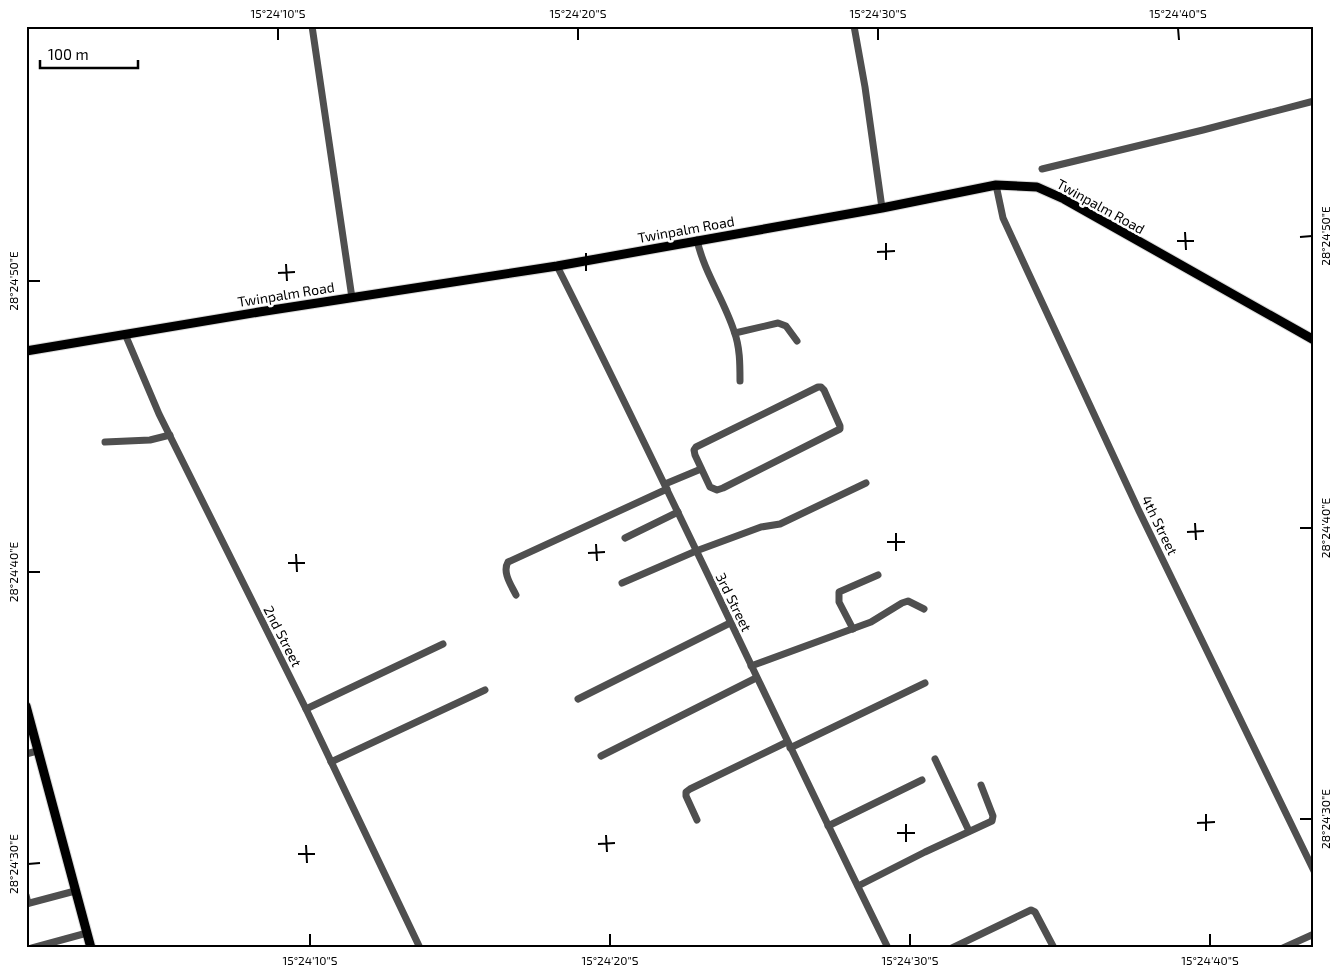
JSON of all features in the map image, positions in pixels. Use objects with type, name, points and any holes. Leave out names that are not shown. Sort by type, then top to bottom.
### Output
[{"type":"main road","name":"Twinpalm Road","points":[[26,351],[557,266],[882,208],[996,184],[1037,187],[1064,199],[1314,340]]},
{"type":"main road","points":[[26,706],[91,948]]},
{"type":"street","points":[[312,26],[352,298]]},
{"type":"street","points":[[854,26],[865,87],[882,208]]},
{"type":"street","points":[[1042,169],[1314,101]]},
{"type":"street","name":"4th Street","points":[[996,184],[1003,218],[1036,290],[1139,511],[1314,871]]},
{"type":"street","points":[[697,240],[701,256],[735,333],[739,350],[740,381]]},
{"type":"street","name":"3rd Street","points":[[557,266],[620,391],[788,745],[888,948]]},
{"type":"street","points":[[735,333],[778,323],[786,326],[797,341]]},
{"type":"street","name":"2nd Street","points":[[125,334],[170,435],[306,709],[420,948]]},
{"type":"street","points":[[818,387],[824,390],[840,426],[840,429],[836,432],[717,490],[710,487],[701,469],[695,455],[694,450],[696,446],[818,387]]},
{"type":"street","points":[[105,442],[150,440],[170,435]]},
{"type":"street","points":[[516,595],[506,574],[508,562],[701,469]]},
{"type":"street","points":[[622,583],[696,551],[761,527],[780,524],[866,483]]},
{"type":"street","points":[[625,538],[678,512]]},
{"type":"street","points":[[853,629],[839,602],[839,592],[878,574]]},
{"type":"street","points":[[751,666],[871,622],[902,603],[908,602],[924,609]]},
{"type":"street","points":[[578,699],[730,623]]},
{"type":"street","points":[[306,709],[443,644]]},
{"type":"street","points":[[601,756],[756,678]]},
{"type":"street","points":[[697,820],[686,796],[686,792],[690,789],[925,683]]},
{"type":"street","points":[[331,762],[485,690]]},
{"type":"street","points":[[26,754],[37,751]]},
{"type":"street","points":[[935,759],[969,831]]},
{"type":"street","points":[[828,826],[922,780]]},
{"type":"street","points":[[858,886],[993,819],[980,786]]},
{"type":"street","points":[[26,895],[27,904],[75,892]]},
{"type":"street","points":[[952,948],[1031,910],[1035,912],[1054,948]]},
{"type":"street","points":[[32,948],[87,933]]},
{"type":"street","points":[[1283,948],[1314,934]]}]
